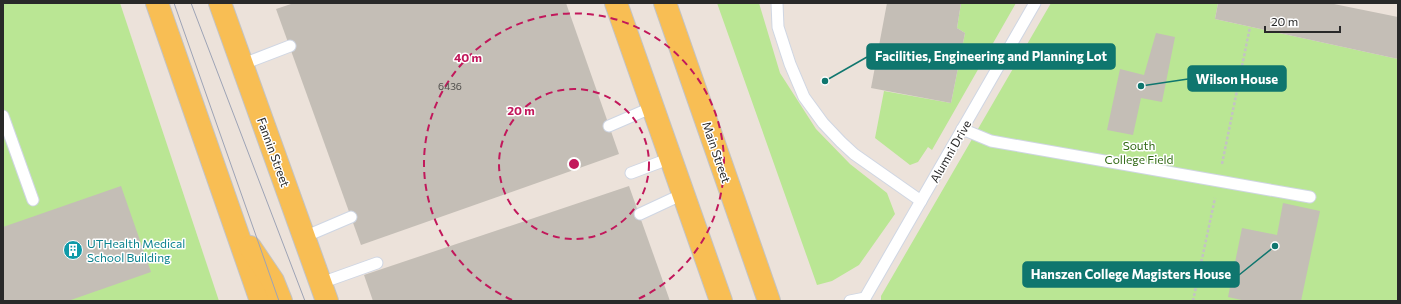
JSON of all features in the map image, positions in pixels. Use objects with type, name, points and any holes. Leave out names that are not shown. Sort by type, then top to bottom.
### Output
[{"type":"main road","points":[[157,3],[261,301]]},
{"type":"main road","name":"Fannin Street","points":[[220,3],[324,292]]},
{"type":"main road","points":[[616,3],[721,301]]},
{"type":"main road","name":"Main Street","points":[[665,3],[770,301]]},
{"type":"main road","points":[[235,226],[273,281],[281,301]]},
{"type":"lane","points":[[777,3],[778,28],[790,64],[804,97],[823,124],[854,154],[921,201]]},
{"type":"lane","name":"Alumni Drive","points":[[865,300],[1035,3]]},
{"type":"lane","points":[[242,64],[290,46]]},
{"type":"lane","points":[[610,126],[653,107]]},
{"type":"lane","points":[[3,116],[33,200]]},
{"type":"lane","points":[[962,129],[991,141],[1310,197]]},
{"type":"lane","points":[[631,173],[671,158]]},
{"type":"lane","points":[[640,214],[684,194]]},
{"type":"lane","points":[[304,237],[350,217]]},
{"type":"lane","points":[[324,292],[377,263]]},
{"type":"lane","points":[[850,301],[865,300]]},
{"type":"green space","points":[[3,3],[120,3],[219,301],[3,301]]},
{"type":"green space","points":[[717,3],[759,3],[780,73],[816,129],[850,164],[887,193],[895,214],[859,265],[832,281],[817,285]]},
{"type":"green space","points":[[961,3],[1016,3],[932,150],[928,147],[918,162],[910,165],[875,138],[884,91],[951,103],[965,33],[957,28]]},
{"type":"green space","name":"South College Field","points":[[1051,3],[1218,3],[1215,19],[1398,59],[1398,301],[881,301],[881,296]]},
{"type":"building","points":[[294,3],[566,3],[619,154],[361,245],[276,9]]},
{"type":"building","points":[[887,3],[961,3],[957,28],[965,33],[951,103],[871,88]]},
{"type":"building","points":[[1218,3],[1329,3],[1398,17],[1398,59],[1215,19]]},
{"type":"building","points":[[1156,33],[1175,37],[1162,102],[1141,98],[1133,135],[1107,130],[1120,69],[1144,75]]},
{"type":"building","name":"UTHealth Medical School Building","points":[[121,186],[151,272],[68,301],[3,301],[3,227]]},
{"type":"building","points":[[629,186],[670,301],[373,301],[364,275]]},
{"type":"building","points":[[1283,203],[1320,211],[1301,301],[1246,301],[1228,297],[1242,228],[1277,235]]},
{"type":"tram line","points":[[174,3],[279,301]]},
{"type":"tram line","points":[[191,3],[305,301]]},
{"type":"place","name":"Facilities, Engineering and Planning Lot","points":[[825,81]]},
{"type":"place","name":"Wilson House","points":[[1141,86]]},
{"type":"place","name":"Hanszen College Magisters House","points":[[1275,246]]},
{"type":"place","name":"UTHealth Medical School Building","points":[[73,250]]}]
